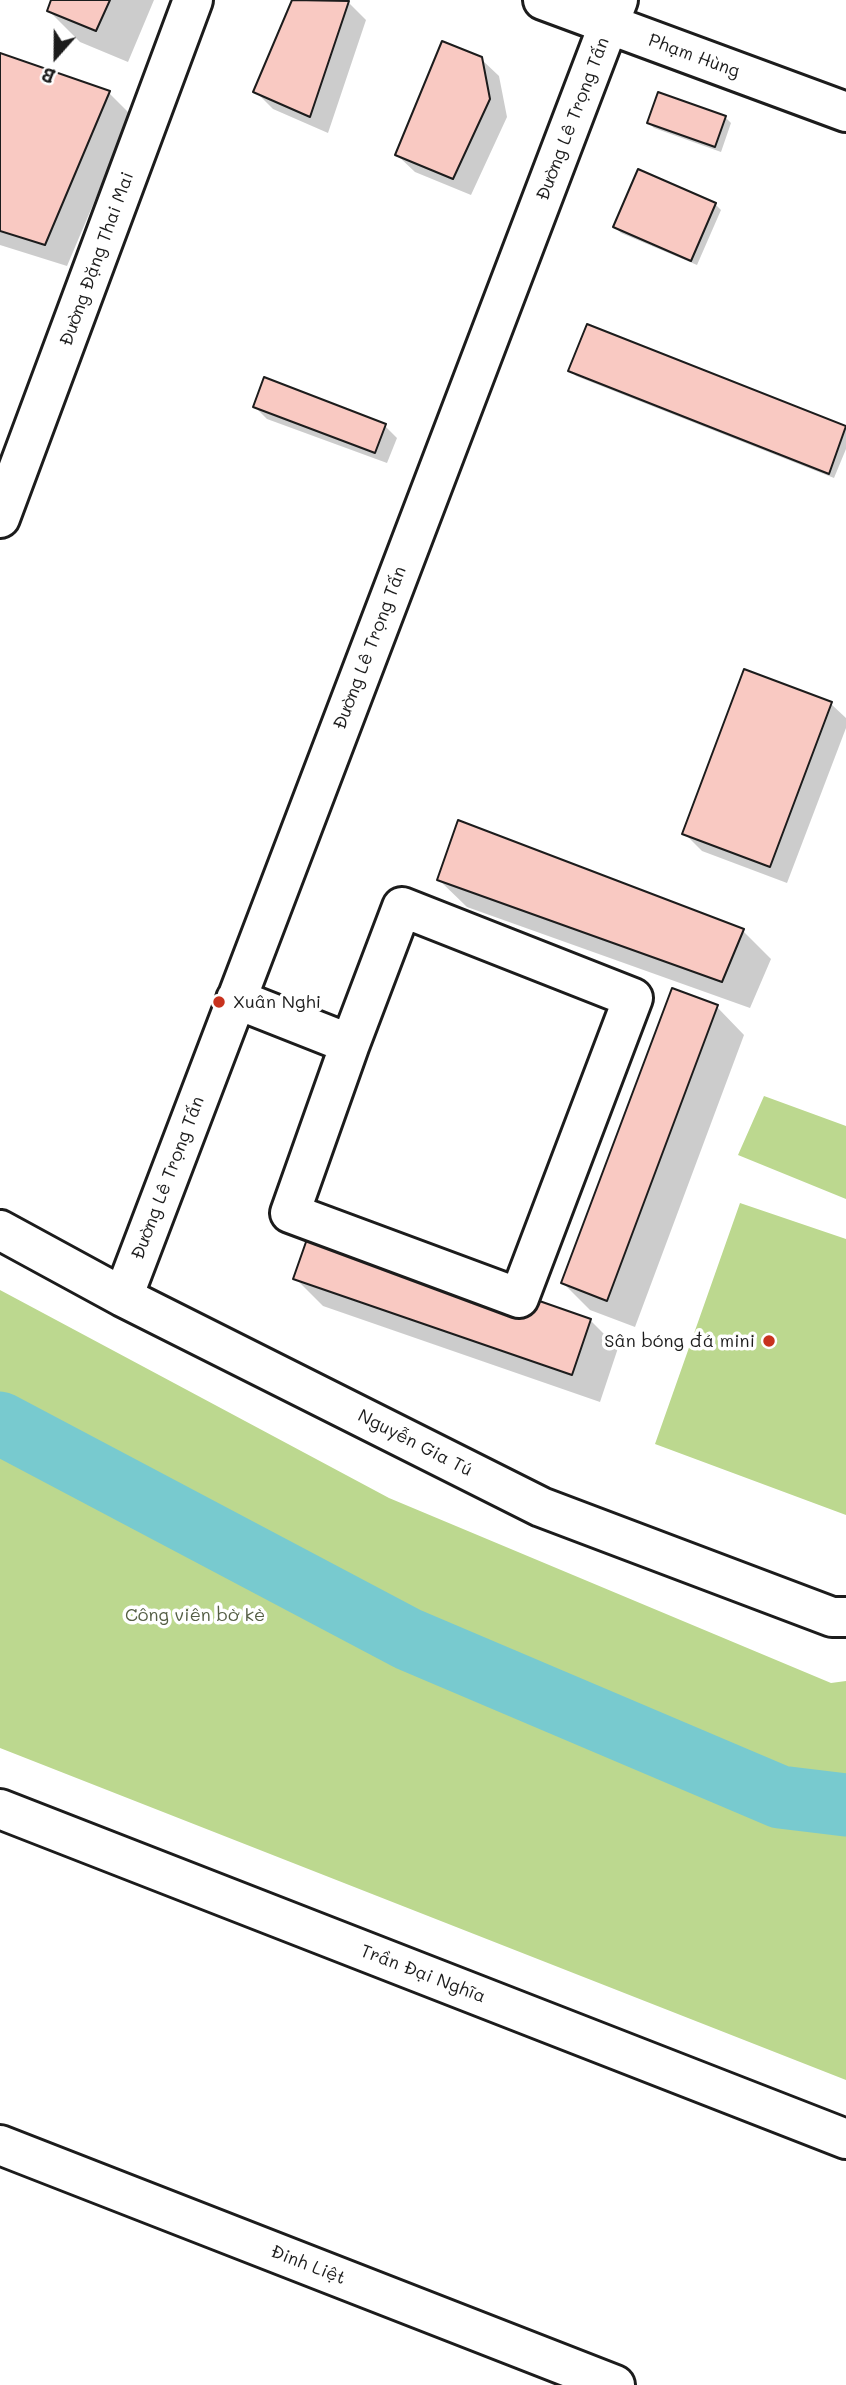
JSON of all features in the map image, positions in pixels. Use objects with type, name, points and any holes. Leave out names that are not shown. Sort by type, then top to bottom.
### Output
[{"type":"street","name":"Đường Đặng Thai Mai","points":[[0,518],[193,0]]},
{"type":"street","name":"Phạm Hùng","points":[[543,0],[613,12],[846,112]]},
{"type":"street","name":"Đường Lê Trọng Tấn","points":[[123,1297],[613,12]]},
{"type":"street","points":[[402,907],[633,998],[519,1298],[290,1213],[350,1044],[402,907]]},
{"type":"street","points":[[236,999],[350,1044]]},
{"type":"street","name":"Nguyễn Gia Tú","points":[[0,1230],[123,1297],[541,1507],[832,1617],[846,1617]]},
{"type":"street","name":"Trần Đại Nghĩa","points":[[0,1809],[846,2139]]},
{"type":"street","name":"Đinh Liệt","points":[[0,2145],[615,2385]]},
{"type":"green space","points":[[764,1096],[846,1126],[846,1199],[738,1155]]},
{"type":"green space","name":"Sân bóng đá mini","points":[[740,1203],[846,1239],[846,1515],[655,1444]]},
{"type":"green space","name":"Công viên bờ kè","points":[[0,1290],[389,1498],[831,1683],[846,1681],[846,2080],[0,1748]]},
{"type":"building","points":[[51,0],[110,0],[96,31],[47,11]]},
{"type":"building","points":[[292,0],[349,1],[310,117],[253,92]]},
{"type":"building","points":[[442,41],[482,57],[490,99],[453,179],[395,155]]},
{"type":"building","points":[[0,53],[110,91],[45,245],[0,231]]},
{"type":"building","points":[[658,92],[726,116],[715,147],[647,123]]},
{"type":"building","points":[[638,169],[716,203],[691,261],[613,227]]},
{"type":"building","points":[[587,324],[846,426],[829,474],[568,371]]},
{"type":"building","points":[[264,377],[386,424],[375,453],[253,407]]},
{"type":"building","points":[[744,669],[832,702],[770,867],[682,834]]},
{"type":"building","points":[[458,820],[744,929],[722,982],[437,880]]},
{"type":"building","points":[[672,988],[718,1005],[607,1301],[561,1283]]},
{"type":"building","points":[[313,1222],[591,1319],[572,1375],[293,1279]]},
{"type":"waterway","points":[[0,1423],[408,1639],[780,1797],[846,1805]]},
{"type":"place","name":"Xuân Nghi","points":[[219,1002]]},
{"type":"place","name":"Sân bóng đá mini","points":[[769,1341]]}]
